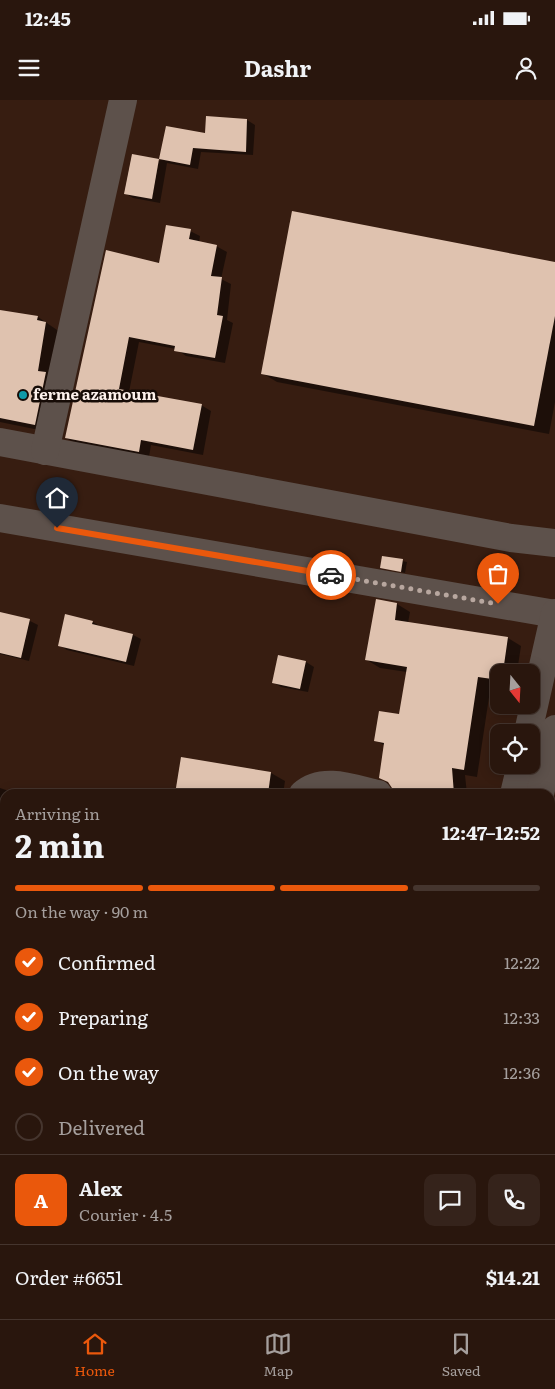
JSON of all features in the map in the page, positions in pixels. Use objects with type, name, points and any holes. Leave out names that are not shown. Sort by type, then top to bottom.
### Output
[{"type":"street","points":[[45,451],[123,100]]},
{"type":"street","points":[[0,442],[511,538],[555,543]]},
{"type":"street","points":[[0,518],[555,613],[530,724]]},
{"type":"street","points":[[541,789],[555,729]]},
{"type":"street","points":[[515,789],[519,774]]},
{"type":"street","points":[[312,789],[318,786],[330,785],[351,789]]},
{"type":"building","points":[[206,116],[247,119],[246,152],[193,148],[190,165],[159,159],[166,126],[205,133]]},
{"type":"building","points":[[132,154],[159,159],[152,199],[124,194]]},
{"type":"building","points":[[292,211],[555,262],[555,316],[534,426],[261,374]]},
{"type":"building","points":[[166,225],[191,229],[189,239],[217,245],[211,276],[222,277],[217,315],[223,316],[215,358],[174,351],[175,346],[129,337],[119,389],[202,404],[193,450],[141,440],[139,452],[65,438],[106,250],[159,263]]},
{"type":"building","points":[[0,310],[38,316],[37,320],[46,322],[38,371],[46,372],[35,425],[0,418]]},
{"type":"building","points":[[382,556],[403,559],[401,572],[380,568]]},
{"type":"building","points":[[376,599],[397,603],[395,620],[508,637],[504,664],[490,664],[490,679],[478,677],[464,770],[452,768],[454,789],[398,789],[392,788],[388,782],[379,778],[384,743],[374,741],[379,711],[399,714],[407,667],[365,660]]},
{"type":"building","points":[[0,612],[30,619],[21,658],[0,653]]},
{"type":"building","points":[[65,614],[93,621],[92,624],[133,634],[126,662],[58,646]]},
{"type":"building","points":[[278,655],[306,661],[300,689],[272,683]]},
{"type":"building","points":[[181,757],[271,772],[269,789],[176,789]]},
{"type":"way so far","points":[[331,575],[498,604]]},
{"type":"place","name":"ferme azamoum","points":[[23,395]]},
{"type":"route","points":[[57,528],[331,575]]}]
